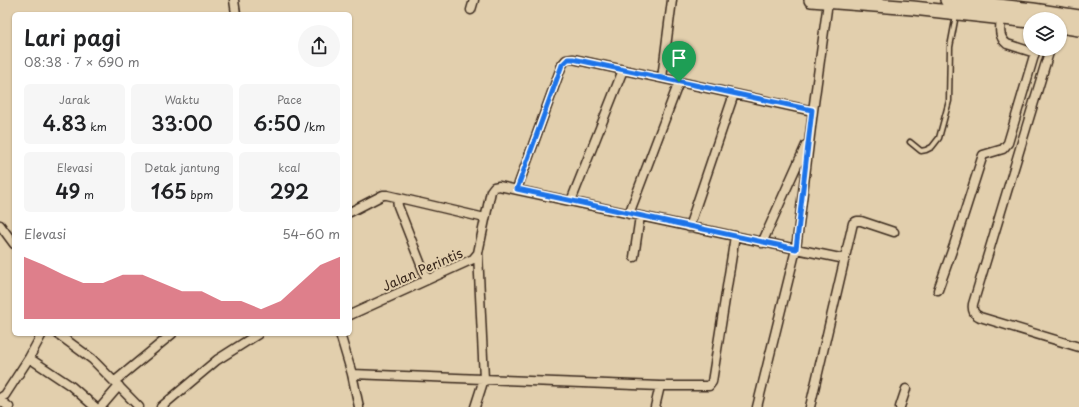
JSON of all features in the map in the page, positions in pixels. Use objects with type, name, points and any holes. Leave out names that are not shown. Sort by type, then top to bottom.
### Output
[{"type":"main road","points":[[811,0],[828,2],[955,4],[1023,13]]},
{"type":"main road","points":[[955,4],[1001,18],[1023,20]]},
{"type":"main road","points":[[1067,17],[1079,17]]},
{"type":"main road","points":[[1067,27],[1079,29]]},
{"type":"street","points":[[234,0],[236,12]]},
{"type":"street","points":[[471,10],[474,0]]},
{"type":"street","points":[[662,78],[672,0]]},
{"type":"street","points":[[757,407],[796,249],[812,110],[828,2]]},
{"type":"street","points":[[1001,18],[1001,37],[1007,44],[1023,48]]},
{"type":"street","points":[[938,290],[983,155],[1003,149],[1008,143],[1034,56]]},
{"type":"street","points":[[1048,56],[972,310],[975,315],[980,317],[1079,347]]},
{"type":"street","points":[[517,189],[563,63],[568,59],[812,110]]},
{"type":"street","points":[[571,201],[623,70]]},
{"type":"street","points":[[629,214],[679,82]]},
{"type":"street","points":[[689,226],[734,94]]},
{"type":"street","points":[[762,242],[809,138]]},
{"type":"street","name":"Jalan Perintis","points":[[352,314],[476,257],[493,189],[499,186],[845,259]]},
{"type":"street","points":[[352,211],[383,195],[390,195],[397,198],[485,218]]},
{"type":"street","points":[[397,198],[398,206],[427,280]]},
{"type":"street","points":[[634,257],[640,216]]},
{"type":"street","points":[[810,407],[853,223],[861,221],[894,232]]},
{"type":"street","points":[[0,225],[12,241]]},
{"type":"street","points":[[352,374],[660,386],[709,386],[712,382],[735,236]]},
{"type":"street","points":[[475,407],[484,379],[478,253]]},
{"type":"street","points":[[9,407],[0,399],[5,395],[29,358],[41,336]]},
{"type":"street","points":[[61,336],[86,354],[117,383],[139,407]]},
{"type":"street","points":[[101,407],[117,383],[170,336]]},
{"type":"street","points":[[161,407],[216,360],[255,336]]},
{"type":"street","points":[[341,336],[352,374],[359,407]]},
{"type":"street","points":[[29,358],[71,386],[95,407]]},
{"type":"street","points":[[655,407],[660,386]]},
{"type":"street","points":[[900,407],[906,389]]},
{"type":"lane","points":[[910,142],[921,151],[932,147],[939,138],[949,101],[950,47],[955,4]]},
{"type":"route","points":[[573,59],[679,82],[812,110],[796,249],[517,189],[562,65],[566,60],[573,59]]}]
